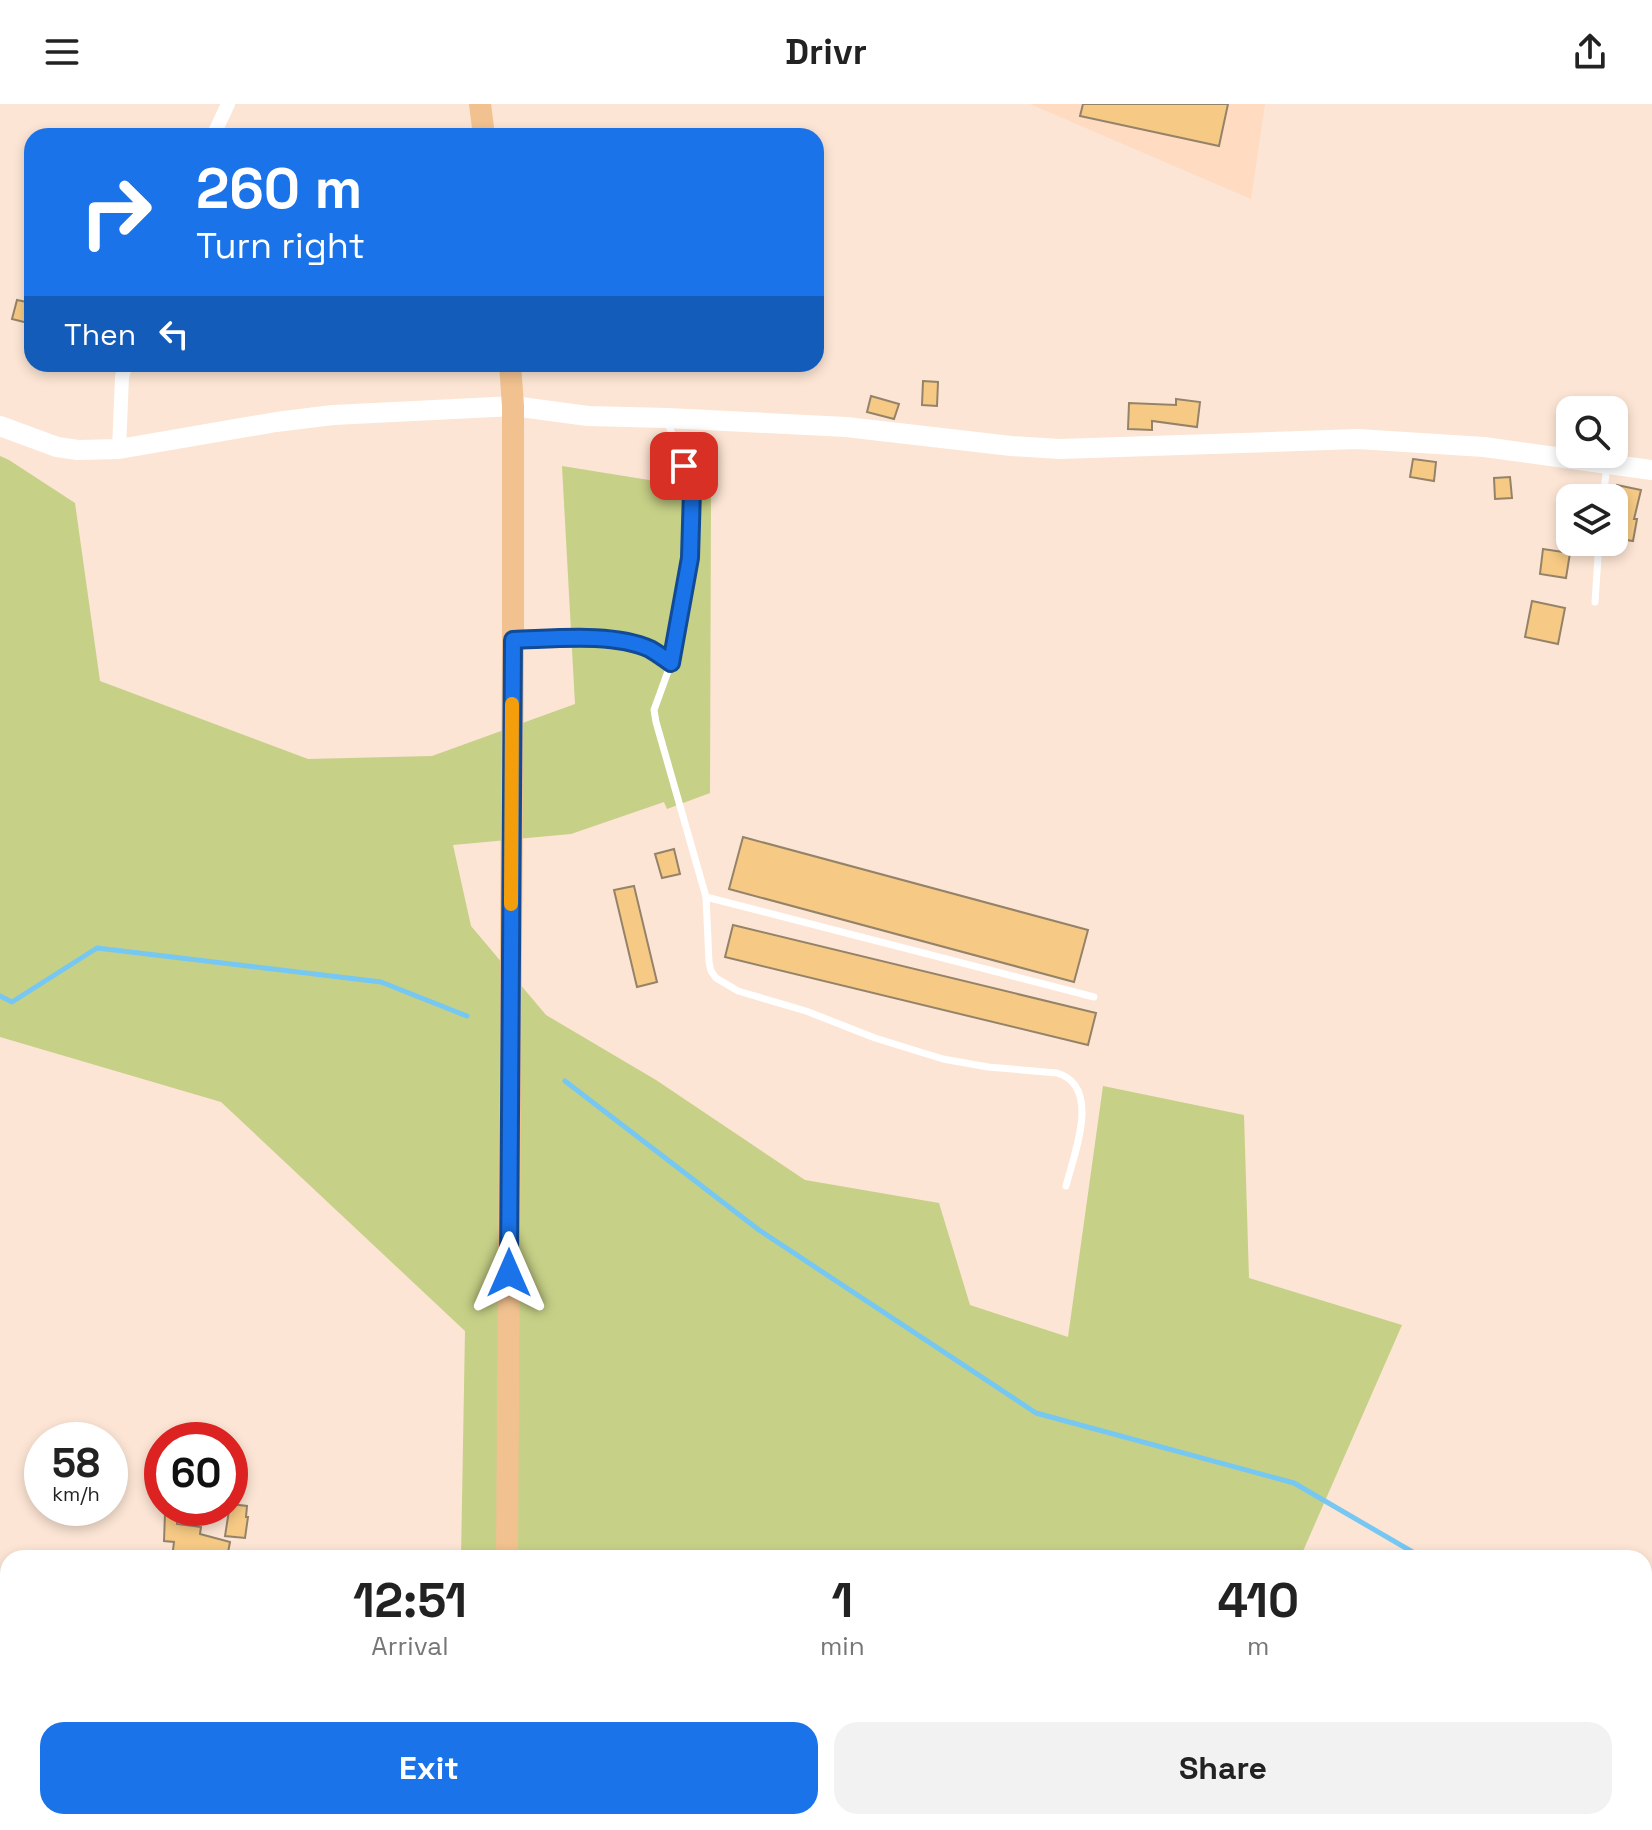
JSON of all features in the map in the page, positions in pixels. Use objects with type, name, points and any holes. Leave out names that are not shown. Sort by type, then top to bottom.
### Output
[{"type":"main road","points":[[480,104],[483,128]]},
{"type":"main road","points":[[507,1550],[513,640],[511,372]]},
{"type":"street","points":[[217,128],[228,104]]},
{"type":"street","points":[[119,449],[124,372]]},
{"type":"street","points":[[0,426],[57,447],[119,449],[333,415],[513,406],[588,416],[846,427],[1060,449],[1358,439],[1484,447],[1556,457]]},
{"type":"street","points":[[1628,467],[1652,470]]},
{"type":"lane","points":[[667,418],[692,490],[690,558],[671,663],[654,710],[706,897],[711,971],[716,978],[738,991],[806,1011],[875,1038],[943,1059],[1066,1075],[1078,1087],[1082,1119],[1066,1186]]},
{"type":"lane","points":[[1595,602],[1598,556]]},
{"type":"lane","points":[[513,640],[582,638],[623,641],[649,649],[671,663]]},
{"type":"lane","points":[[706,897],[1094,997]]},
{"type":"shaded area","points":[[1030,104],[1265,104],[1251,199]]},
{"type":"green space","points":[[0,456],[75,503],[100,681],[308,759],[432,756],[575,704],[562,466],[711,490],[710,793],[667,809],[664,802],[571,834],[453,845],[471,926],[546,1015],[656,1080],[805,1180],[939,1203],[970,1305],[1068,1337],[1103,1086],[1244,1115],[1249,1278],[1402,1325],[1304,1550],[461,1550],[465,1331],[221,1102],[0,1037]]},
{"type":"building","points":[[1083,104],[1228,104],[1219,146],[1080,116]]},
{"type":"building","points":[[17,300],[24,301],[24,322],[12,319]]},
{"type":"building","points":[[923,381],[938,382],[937,406],[922,405]]},
{"type":"building","points":[[871,396],[899,404],[894,419],[867,412]]},
{"type":"building","points":[[1176,399],[1200,402],[1197,427],[1152,421],[1152,430],[1128,429],[1129,403],[1176,405]]},
{"type":"building","points":[[1413,459],[1436,462],[1434,481],[1410,477]]},
{"type":"building","points":[[1510,477],[1512,498],[1495,499],[1494,478]]},
{"type":"building","points":[[1628,487],[1641,490],[1634,519],[1637,519],[1633,541],[1628,540]]},
{"type":"building","points":[[1543,549],[1556,551],[1556,556],[1570,556],[1566,578],[1540,574]]},
{"type":"building","points":[[1532,601],[1565,608],[1558,644],[1525,637]]},
{"type":"building","points":[[743,837],[1088,930],[1074,982],[729,889]]},
{"type":"building","points":[[674,849],[680,874],[662,878],[655,854]]},
{"type":"building","points":[[634,886],[657,982],[637,987],[614,890]]},
{"type":"building","points":[[733,925],[1096,1013],[1088,1045],[725,957]]},
{"type":"building","points":[[165,1526],[201,1527],[200,1534],[230,1542],[228,1550],[173,1550],[174,1542],[164,1541]]},
{"type":"building","points":[[227,1526],[247,1526],[245,1538],[225,1536]]},
{"type":"waterway","points":[[0,996],[12,1002],[97,948],[381,982],[467,1016]]},
{"type":"waterway","points":[[565,1081],[759,1230],[1036,1413],[1294,1483],[1409,1550]]},
{"type":"slow traffic","points":[[511,904],[512,704]]},
{"type":"route","points":[[509,1273],[513,640],[582,638],[623,641],[649,649],[671,663],[690,558],[692,490],[684,466]]}]
